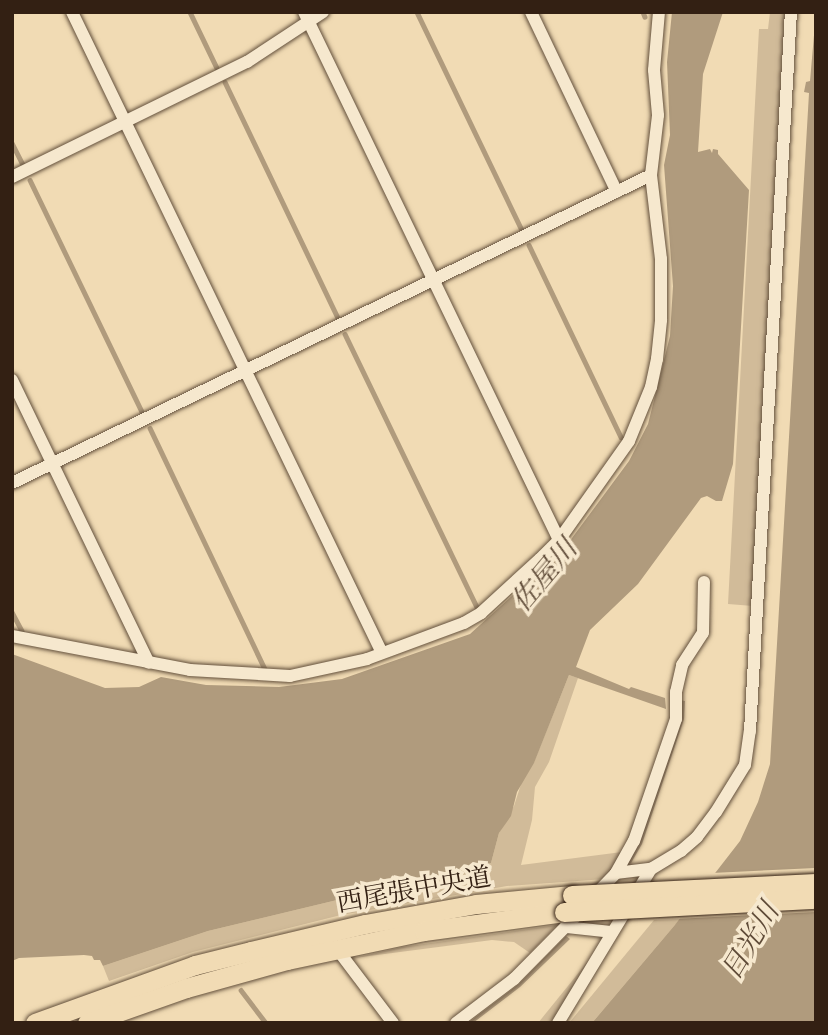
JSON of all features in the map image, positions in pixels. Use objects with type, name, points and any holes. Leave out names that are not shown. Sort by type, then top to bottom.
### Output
[{"type":"main road","name":"西尾張中央道","points":[[87,1023],[129,1016],[229,975],[337,948],[479,921],[816,883]]},
{"type":"main road","name":"西尾張中央道","points":[[35,1023],[195,965],[365,924],[476,904],[567,911],[816,898]]},
{"type":"street","points":[[72,12],[381,651]]},
{"type":"street","points":[[12,177],[247,62],[307,17],[323,12]]},
{"type":"street","points":[[531,12],[618,192]]},
{"type":"street","points":[[12,636],[149,663],[227,674],[289,676],[356,662],[464,623],[481,613],[559,540],[629,441],[651,387],[661,320],[661,259],[651,175],[658,114],[654,70],[659,12]]},
{"type":"street","points":[[558,1023],[652,869],[696,837],[745,765],[750,731],[791,12]]},
{"type":"street","points":[[307,17],[559,540]]},
{"type":"street","points":[[12,483],[651,175]]},
{"type":"street","points":[[12,380],[149,663]]},
{"type":"street","points":[[456,1023],[514,979],[567,911],[616,873],[634,841],[676,719],[676,692],[682,665],[704,633],[704,582]]},
{"type":"street","points":[[616,873],[652,869]]},
{"type":"street","points":[[567,911],[612,932]]},
{"type":"street","points":[[337,948],[393,1023]]},
{"type":"shaded area","points":[[770,12],[787,12],[753,606],[728,604],[759,29],[768,29]]},
{"type":"shaded area","points":[[569,675],[578,678],[549,762],[535,787],[532,820],[521,865],[622,852],[605,879],[507,886],[341,915],[193,952],[109,981],[103,966],[208,931],[491,863],[499,833],[514,806],[522,781],[534,762]]},
{"type":"shaded area","points":[[680,919],[592,1023],[569,1023],[654,920]]},
{"type":"shaded area","points":[[557,925],[530,953],[514,942],[492,940],[354,958],[403,947]]},
{"type":"shaded area","points":[[593,955],[554,1023],[538,1023]]},
{"type":"water","name":"佐屋川","points":[[672,12],[723,12],[703,74],[698,152],[710,149],[712,153],[713,149],[718,150],[718,154],[749,190],[733,464],[722,501],[707,496],[701,498],[638,584],[590,630],[576,667],[629,689],[631,687],[665,698],[666,709],[569,675],[534,763],[517,792],[511,816],[499,833],[491,863],[208,931],[103,966],[100,960],[84,955],[19,958],[12,961],[12,654],[105,688],[139,687],[161,677],[206,685],[279,687],[342,679],[470,634],[544,567],[555,561],[629,461],[648,424],[670,336],[673,286],[664,165],[670,135],[667,62]]},
{"type":"water","name":"日光川","points":[[816,12],[816,1023],[592,1023],[674,926],[740,841],[758,802],[770,764],[809,93],[804,92],[806,82],[810,81]]},
{"type":"water","points":[[680,700],[685,701],[684,719],[642,844],[631,863],[628,862]]},
{"type":"water","points":[[566,936],[570,939],[520,987],[473,1023],[468,1023],[519,984]]},
{"type":"pier","points":[[816,868],[816,912],[676,919],[712,873]]},
{"type":"waterway","points":[[190,12],[217,68]]},
{"type":"waterway","points":[[417,12],[521,228]]},
{"type":"waterway","points":[[643,12],[645,17]]},
{"type":"waterway","points":[[225,82],[338,318]]},
{"type":"waterway","points":[[12,143],[23,165]]},
{"type":"waterway","points":[[30,180],[142,412]]},
{"type":"waterway","points":[[529,245],[621,437]]},
{"type":"waterway","points":[[345,334],[477,607]]},
{"type":"waterway","points":[[150,428],[265,669]]},
{"type":"waterway","points":[[12,612],[22,631]]},
{"type":"waterway","points":[[241,990],[266,1023]]}]
